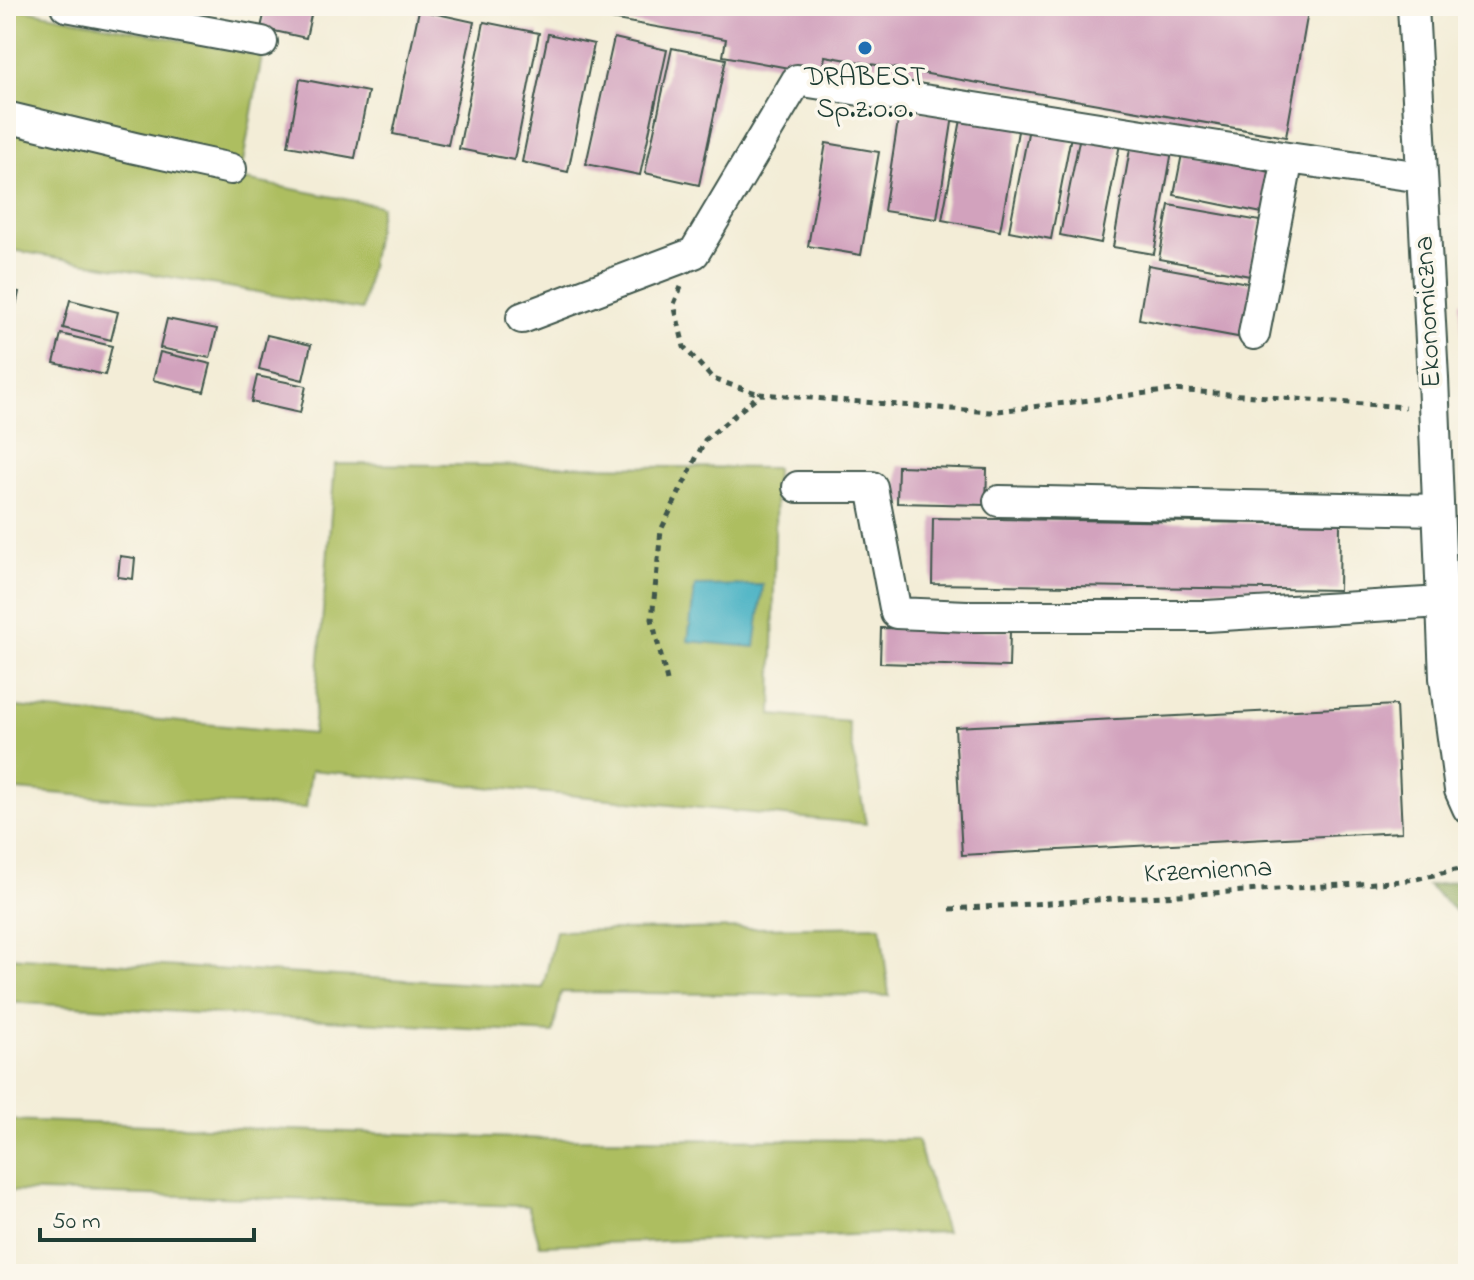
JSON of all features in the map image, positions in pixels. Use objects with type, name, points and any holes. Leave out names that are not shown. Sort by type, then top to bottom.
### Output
[{"type":"street","points":[[66,6],[262,42]]},
{"type":"street","name":"Ekonomiczna","points":[[1413,6],[1445,678],[1465,794]]},
{"type":"street","points":[[522,318],[694,253],[797,80],[1422,177]]},
{"type":"street","points":[[6,117],[231,169]]},
{"type":"street","points":[[1254,334],[1288,158]]},
{"type":"street","points":[[798,487],[872,487],[896,613],[1207,616],[1442,602]]},
{"type":"street","points":[[999,501],[1438,510]]},
{"type":"path","points":[[694,253],[674,304],[684,347],[713,379],[760,394],[990,412],[1173,390],[1434,409]]},
{"type":"path","points":[[667,681],[652,619],[661,530],[705,440],[760,394]]},
{"type":"path","name":"Krzemienna","points":[[950,909],[1392,882],[1468,867]]},
{"type":"green space","points":[[6,6],[262,56],[240,179],[381,206],[362,310],[6,249]]},
{"type":"green space","points":[[335,464],[776,468],[772,715],[848,722],[866,824],[311,770],[306,808],[133,800],[6,789],[6,706],[313,734]]},
{"type":"green space","points":[[1468,879],[1468,923],[1428,886]]},
{"type":"green space","points":[[881,926],[889,996],[561,992],[553,1033],[6,1002],[6,957],[543,988],[556,931]]},
{"type":"green space","points":[[6,1120],[548,1139],[917,1140],[946,1232],[540,1245],[528,1206],[6,1191]]},
{"type":"water","points":[[763,585],[755,647],[688,641],[695,586]]},
{"type":"building","points":[[266,6],[313,6],[306,38],[261,28]]},
{"type":"building","points":[[546,6],[1309,6],[1286,137],[825,56],[822,74],[723,56],[726,39]]},
{"type":"building","points":[[419,10],[474,22],[448,145],[393,134]]},
{"type":"building","points":[[484,22],[539,33],[514,160],[459,149]]},
{"type":"building","points":[[548,34],[594,44],[568,172],[522,162]]},
{"type":"building","points":[[614,38],[667,50],[640,175],[586,164]]},
{"type":"building","points":[[672,48],[726,59],[699,185],[645,173]]},
{"type":"building","points":[[300,79],[368,92],[355,158],[288,146]]},
{"type":"building","points":[[900,108],[953,116],[937,219],[884,211]]},
{"type":"building","points":[[963,109],[1020,120],[1000,231],[942,220]]},
{"type":"building","points":[[1029,128],[1071,136],[1051,239],[1009,231]]},
{"type":"building","points":[[1080,136],[1120,144],[1101,243],[1060,235]]},
{"type":"building","points":[[826,143],[879,152],[861,255],[808,246]]},
{"type":"building","points":[[1131,143],[1172,151],[1154,254],[1113,247]]},
{"type":"building","points":[[1182,154],[1280,174],[1272,215],[1174,195]]},
{"type":"building","points":[[1169,205],[1260,221],[1250,276],[1159,259]]},
{"type":"building","points":[[1148,265],[1253,284],[1243,338],[1139,319]]},
{"type":"building","points":[[6,289],[19,292],[12,323],[6,322]]},
{"type":"building","points":[[70,300],[118,312],[111,340],[63,328]]},
{"type":"building","points":[[1468,301],[1468,374],[1464,375],[1460,302]]},
{"type":"building","points":[[167,319],[217,329],[210,358],[160,348]]},
{"type":"building","points":[[61,334],[112,346],[105,375],[54,363]]},
{"type":"building","points":[[267,335],[311,345],[303,380],[259,369]]},
{"type":"building","points":[[160,352],[211,364],[204,392],[153,380]]},
{"type":"building","points":[[257,376],[306,386],[300,413],[251,402]]},
{"type":"building","points":[[898,466],[987,469],[986,505],[897,503]]},
{"type":"building","points":[[933,518],[1340,524],[1339,590],[932,584]]},
{"type":"building","points":[[120,556],[135,558],[133,579],[118,577]]},
{"type":"building","points":[[881,628],[1010,631],[1009,667],[880,663]]},
{"type":"building","points":[[1396,705],[1402,832],[962,855],[955,727]]},
{"type":"place","name":"DRABEST Sp.z.o.o.","points":[[865,48]]}]
